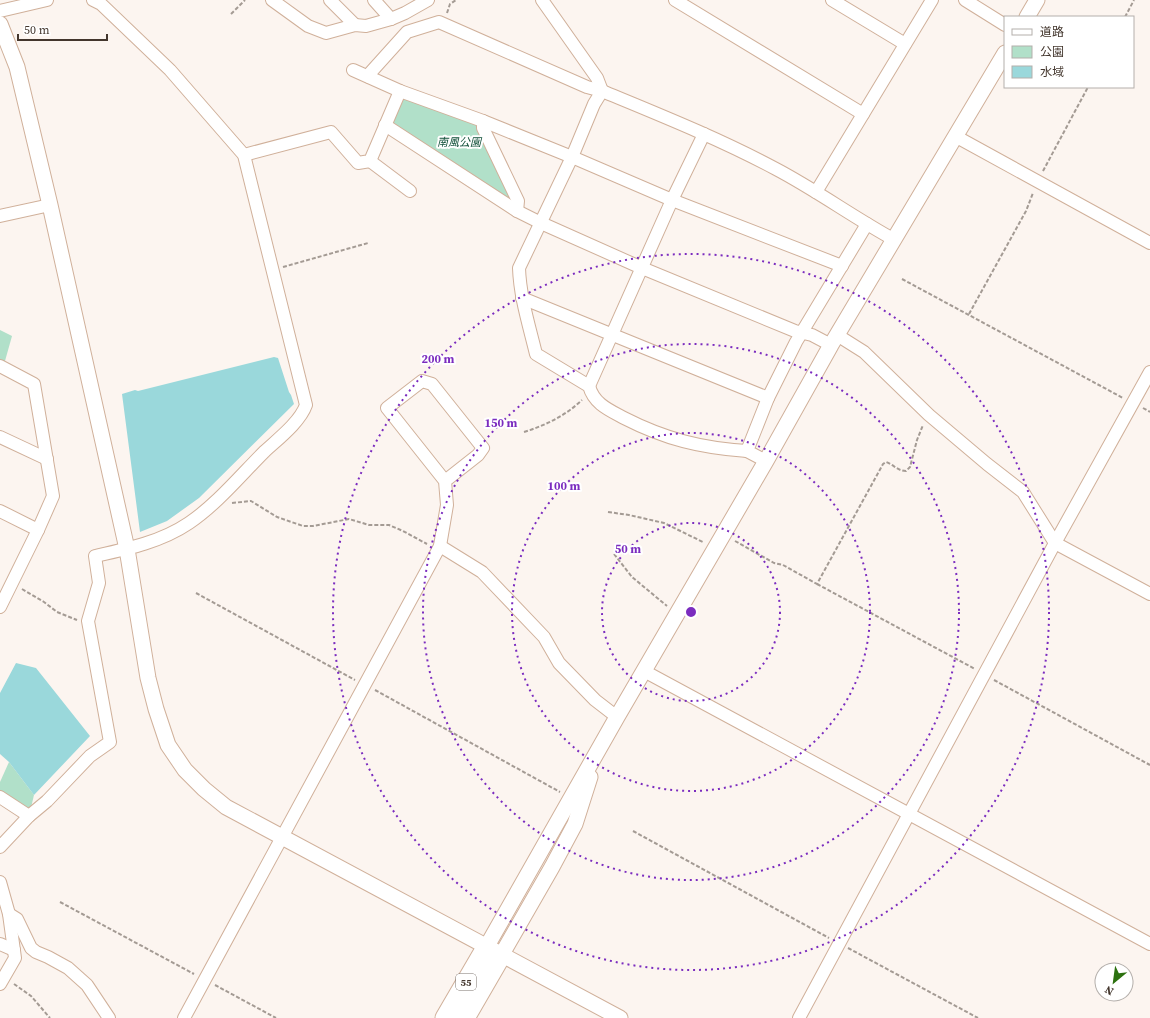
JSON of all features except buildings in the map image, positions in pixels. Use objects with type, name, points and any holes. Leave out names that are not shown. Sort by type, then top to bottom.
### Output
[{"type":"main road","name":"55","points":[[445,1018],[494,950]]},
{"type":"main road","name":"55","points":[[465,1018],[494,950]]},
{"type":"street","points":[[0,11],[47,0]]},
{"type":"street","points":[[0,847],[29,816],[48,801],[90,756],[110,742],[88,621],[99,583],[95,556],[145,544],[169,534],[189,523],[213,503],[303,413],[306,405],[244,155],[170,70],[101,4],[93,0]]},
{"type":"street","points":[[272,0],[308,26],[326,33],[355,25],[366,26],[391,18],[405,13],[428,0]]},
{"type":"street","points":[[330,0],[355,25]]},
{"type":"street","points":[[374,0],[391,18]]},
{"type":"street","points":[[542,0],[597,78],[602,91]]},
{"type":"street","points":[[675,0],[863,114]]},
{"type":"street","points":[[832,0],[905,44]]},
{"type":"street","points":[[816,192],[932,0]]},
{"type":"street","points":[[965,0],[1004,24]]},
{"type":"street","points":[[1028,16],[1037,0]]},
{"type":"street","points":[[369,77],[371,72],[407,32],[438,22],[587,87],[602,91],[704,134],[777,169],[893,239]]},
{"type":"street","points":[[0,24],[16,67],[50,204],[127,549],[148,678],[156,709],[168,745],[185,770],[204,789],[226,807],[620,1018]]},
{"type":"street","points":[[494,950],[571,798],[614,722],[724,534],[893,239],[1004,55]]},
{"type":"street","points":[[353,70],[400,91],[483,121],[672,200],[842,266]]},
{"type":"street","points":[[370,161],[400,91]]},
{"type":"street","points":[[602,91],[594,104],[572,157],[519,268],[522,298],[536,354],[590,389],[600,405],[641,427],[662,436],[693,444],[718,449],[748,451],[766,461]]},
{"type":"street","points":[[483,121],[483,128],[518,201],[517,211]]},
{"type":"street","points":[[385,125],[517,211],[541,223],[642,268],[795,331],[834,340],[864,352],[929,415],[1023,492],[1055,543],[1150,594]]},
{"type":"street","points":[[244,155],[331,132],[358,163],[370,161],[410,191]]},
{"type":"street","points":[[590,389],[612,334],[672,200],[704,134]]},
{"type":"street","points":[[955,136],[1150,243]]},
{"type":"street","points":[[0,216],[50,204]]},
{"type":"street","points":[[748,451],[768,398],[796,342],[867,224]]},
{"type":"street","points":[[522,298],[768,398]]},
{"type":"street","points":[[0,366],[34,384],[53,496],[38,530],[7,585],[0,607]]},
{"type":"street","points":[[798,1018],[1055,543],[1150,372]]},
{"type":"street","points":[[184,1018],[440,546],[447,504],[445,481],[388,408],[422,381],[432,384],[483,448],[478,455],[445,481]]},
{"type":"street","points":[[0,437],[47,459]]},
{"type":"street","points":[[0,511],[38,530]]},
{"type":"street","points":[[440,546],[482,572],[544,637],[559,663],[596,700],[614,722]]},
{"type":"street","points":[[644,671],[1150,944]]},
{"type":"street","points":[[494,950],[552,867],[575,824],[589,779],[614,722]]},
{"type":"street","points":[[0,797],[29,816]]},
{"type":"street","points":[[0,882],[9,914],[15,958],[5,983]]},
{"type":"street","points":[[9,914],[17,919],[31,948],[68,968],[87,985],[109,1018]]},
{"type":"street","points":[[0,944],[14,950]]},
{"type":"path","points":[[231,14],[245,0]]},
{"type":"path","points":[[442,24],[450,4],[456,0]]},
{"type":"path","points":[[1126,16],[1134,0]]},
{"type":"path","points":[[969,315],[1030,204],[1037,181],[1087,88]]},
{"type":"path","points":[[273,270],[368,243]]},
{"type":"path","points":[[902,279],[1150,412]]},
{"type":"path","points":[[524,432],[537,428],[569,411],[590,389]]},
{"type":"path","points":[[724,534],[774,563],[783,565],[818,584],[883,464],[886,462],[889,463],[900,471],[906,471],[910,467],[917,440],[929,415]]},
{"type":"path","points":[[213,503],[220,505],[251,502],[277,517],[303,526],[313,526],[349,519],[369,525],[389,525],[431,545],[440,546]]},
{"type":"path","points":[[608,512],[664,523],[715,548]]},
{"type":"path","points":[[614,554],[637,582],[678,613]]},
{"type":"path","points":[[7,585],[34,595],[63,616],[74,620],[88,621]]},
{"type":"path","points":[[196,593],[571,798]]},
{"type":"path","points":[[633,830],[978,1018]]},
{"type":"path","points":[[60,902],[276,1018]]},
{"type":"path","points":[[5,983],[31,996],[50,1018]]},
{"type":"green space","name":"南風公園","points":[[400,91],[483,121],[517,211],[385,125]]},
{"type":"green space","points":[[0,330],[12,336],[3,368],[0,366]]},
{"type":"green space","points":[[9,762],[34,795],[29,816],[0,797],[0,782]]},
{"type":"water","points":[[274,357],[278,358],[294,404],[199,498],[167,521],[140,532],[122,394]]},
{"type":"water","points":[[16,663],[36,668],[90,736],[34,795],[9,762],[0,754],[0,693]]}]
